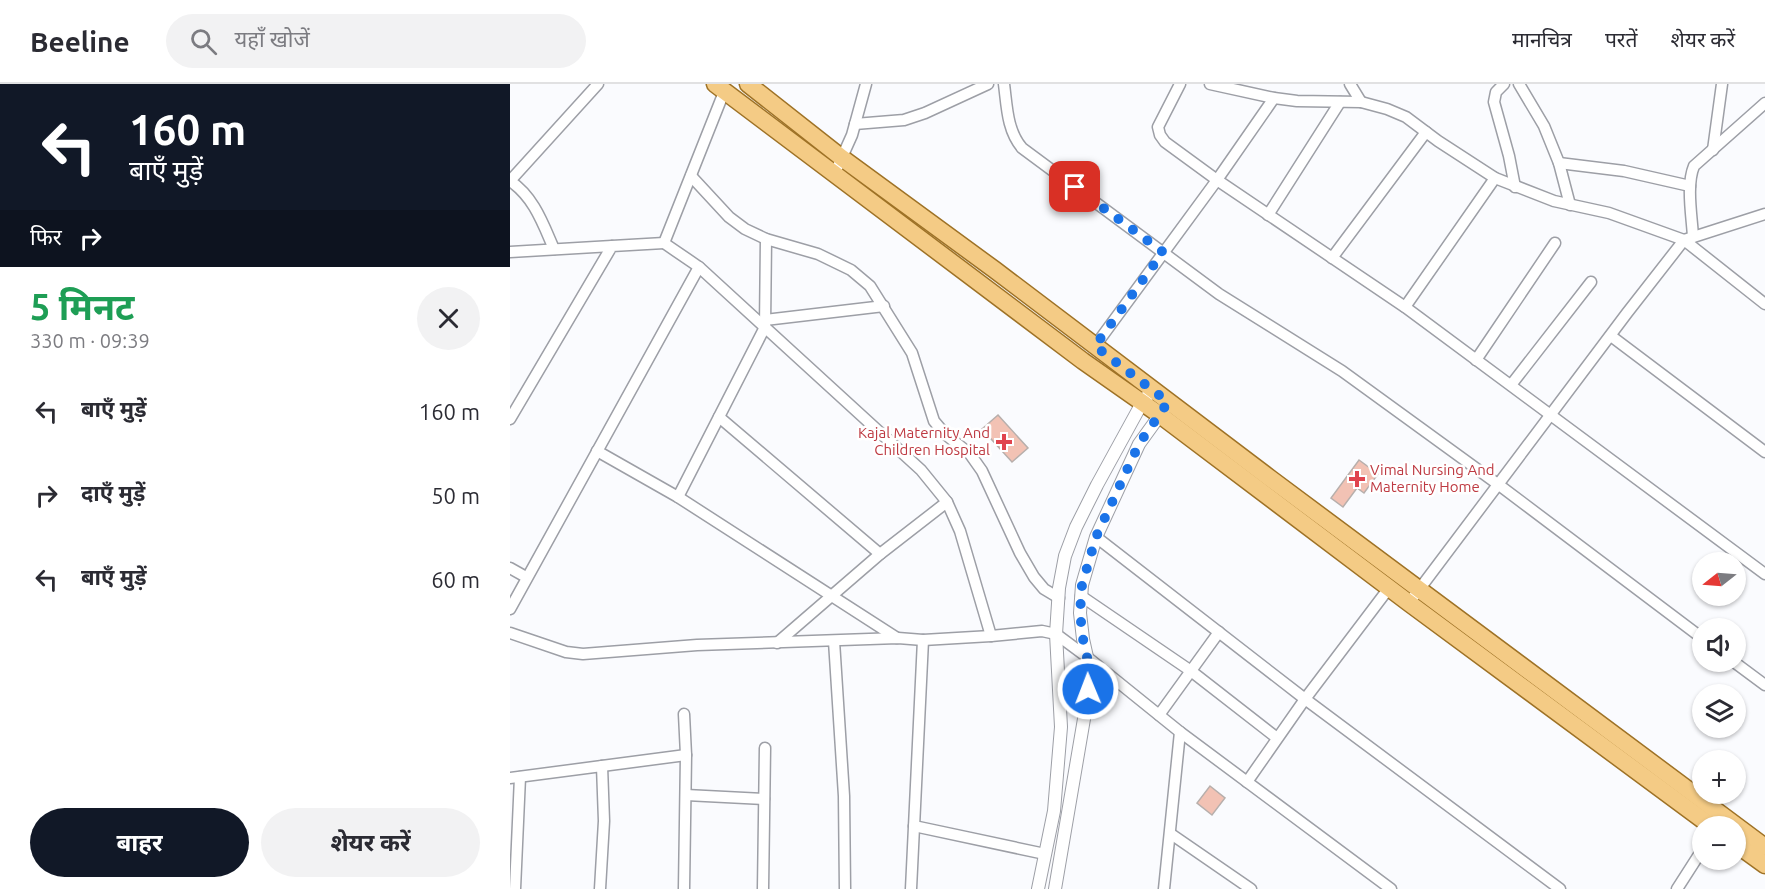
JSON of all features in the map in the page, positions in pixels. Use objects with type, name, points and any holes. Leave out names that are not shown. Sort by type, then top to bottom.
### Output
[{"type":"main road","points":[[747,84],[1152,390],[1164,408],[1389,588],[1414,597],[1765,847]]},
{"type":"main road","points":[[725,92],[1142,404],[1164,408],[1698,816]]},
{"type":"main road","points":[[1746,851],[1765,865]]},
{"type":"street","points":[[554,249],[538,212],[522,189],[510,181],[598,84]]},
{"type":"street","points":[[664,243],[725,92],[747,84]]},
{"type":"street","points":[[834,175],[855,124],[866,84]]},
{"type":"street","points":[[855,124],[904,120],[988,84]]},
{"type":"street","points":[[1004,84],[1010,129],[1014,139],[1022,148],[1219,294],[1342,371],[1499,485],[1692,630]]},
{"type":"street","points":[[1180,84],[1158,127],[1165,142],[1216,180],[1405,307],[1765,574]]},
{"type":"street","points":[[1210,84],[1296,101],[1361,102],[1387,108],[1406,117],[1495,178],[1515,187],[1554,201],[1609,213],[1689,238],[1765,304]]},
{"type":"street","points":[[1350,84],[1361,102]]},
{"type":"street","points":[[1504,84],[1496,92],[1494,102],[1515,187]]},
{"type":"street","points":[[1519,84],[1544,126],[1559,163],[1570,205]]},
{"type":"street","points":[[1713,150],[1722,84]]},
{"type":"street","points":[[1095,346],[1274,98]]},
{"type":"street","points":[[1268,214],[1340,102]]},
{"type":"street","points":[[1689,238],[1690,186],[1695,166],[1765,103]]},
{"type":"street","points":[[1332,258],[1426,132]]},
{"type":"street","points":[[1559,163],[1624,171],[1690,186]]},
{"type":"street","points":[[691,176],[729,217],[746,229],[766,238],[818,254],[851,270],[870,286],[912,353],[934,422],[970,454],[982,471],[1020,553],[1034,577],[1044,589],[1059,598]]},
{"type":"street","points":[[1405,307],[1495,178]]},
{"type":"street","points":[[1414,597],[1611,336],[1689,238],[1765,214]]},
{"type":"street","points":[[678,497],[765,323],[766,238]]},
{"type":"street","points":[[510,252],[664,243],[699,267],[765,323],[921,470],[947,502],[960,531],[991,636]]},
{"type":"street","points":[[1476,360],[1555,243]]},
{"type":"street","points":[[510,419],[612,246]]},
{"type":"street","points":[[510,609],[699,267]]},
{"type":"street","points":[[1511,385],[1591,282]]},
{"type":"street","points":[[765,323],[884,306]]},
{"type":"street","points":[[1611,336],[1765,452]]},
{"type":"street","points":[[1038,889],[1054,811],[1061,727],[1056,634],[1065,556],[1076,527],[1097,485],[1152,390]]},
{"type":"street","points":[[1055,889],[1088,689],[1087,657],[1080,613],[1082,585],[1096,537],[1139,444],[1164,408]]},
{"type":"street","points":[[719,417],[880,554]]},
{"type":"street","points":[[597,451],[678,497],[898,638]]},
{"type":"street","points":[[777,643],[880,554],[947,502]]},
{"type":"street","points":[[1096,537],[1305,699],[1560,889]]},
{"type":"street","points":[[510,568],[526,578]]},
{"type":"street","points":[[1247,782],[1305,699],[1389,588]]},
{"type":"street","points":[[1082,596],[1191,671],[1278,738]]},
{"type":"street","points":[[510,633],[566,652],[583,654],[697,645],[898,638],[923,640],[1042,631],[1056,634],[1180,732],[1391,889]]},
{"type":"street","points":[[1159,715],[1219,632]]},
{"type":"street","points":[[911,889],[923,640]]},
{"type":"street","points":[[834,641],[843,796],[845,889]]},
{"type":"street","points":[[1746,671],[1765,685]]},
{"type":"street","points":[[684,714],[686,755],[684,889]]},
{"type":"street","points":[[1164,889],[1180,732]]},
{"type":"street","points":[[763,889],[765,748]]},
{"type":"street","points":[[515,889],[515,778],[686,755]]},
{"type":"street","points":[[600,889],[604,822],[602,766]]},
{"type":"street","points":[[686,795],[764,799]]},
{"type":"street","points":[[914,826],[1045,854]]},
{"type":"street","points":[[1171,834],[1251,889]]},
{"type":"street","points":[[1677,889],[1692,865]]},
{"type":"building","points":[[998,415],[1028,448],[1012,462],[982,429]]},
{"type":"building","points":[[1359,460],[1378,474],[1364,493],[1357,488],[1343,507],[1331,498]]},
{"type":"building","points":[[1210,786],[1225,798],[1212,815],[1197,803]]},
{"type":"place","name":"Kajal Maternity And Children Hospital","points":[[1004,442]]},
{"type":"place","name":"Vimal Nursing And Maternity Home","points":[[1357,479]]},
{"type":"route","points":[[1075,187],[1163,252],[1095,346],[1168,402],[1139,444],[1096,537],[1082,585],[1080,613],[1087,657],[1088,689]]}]
